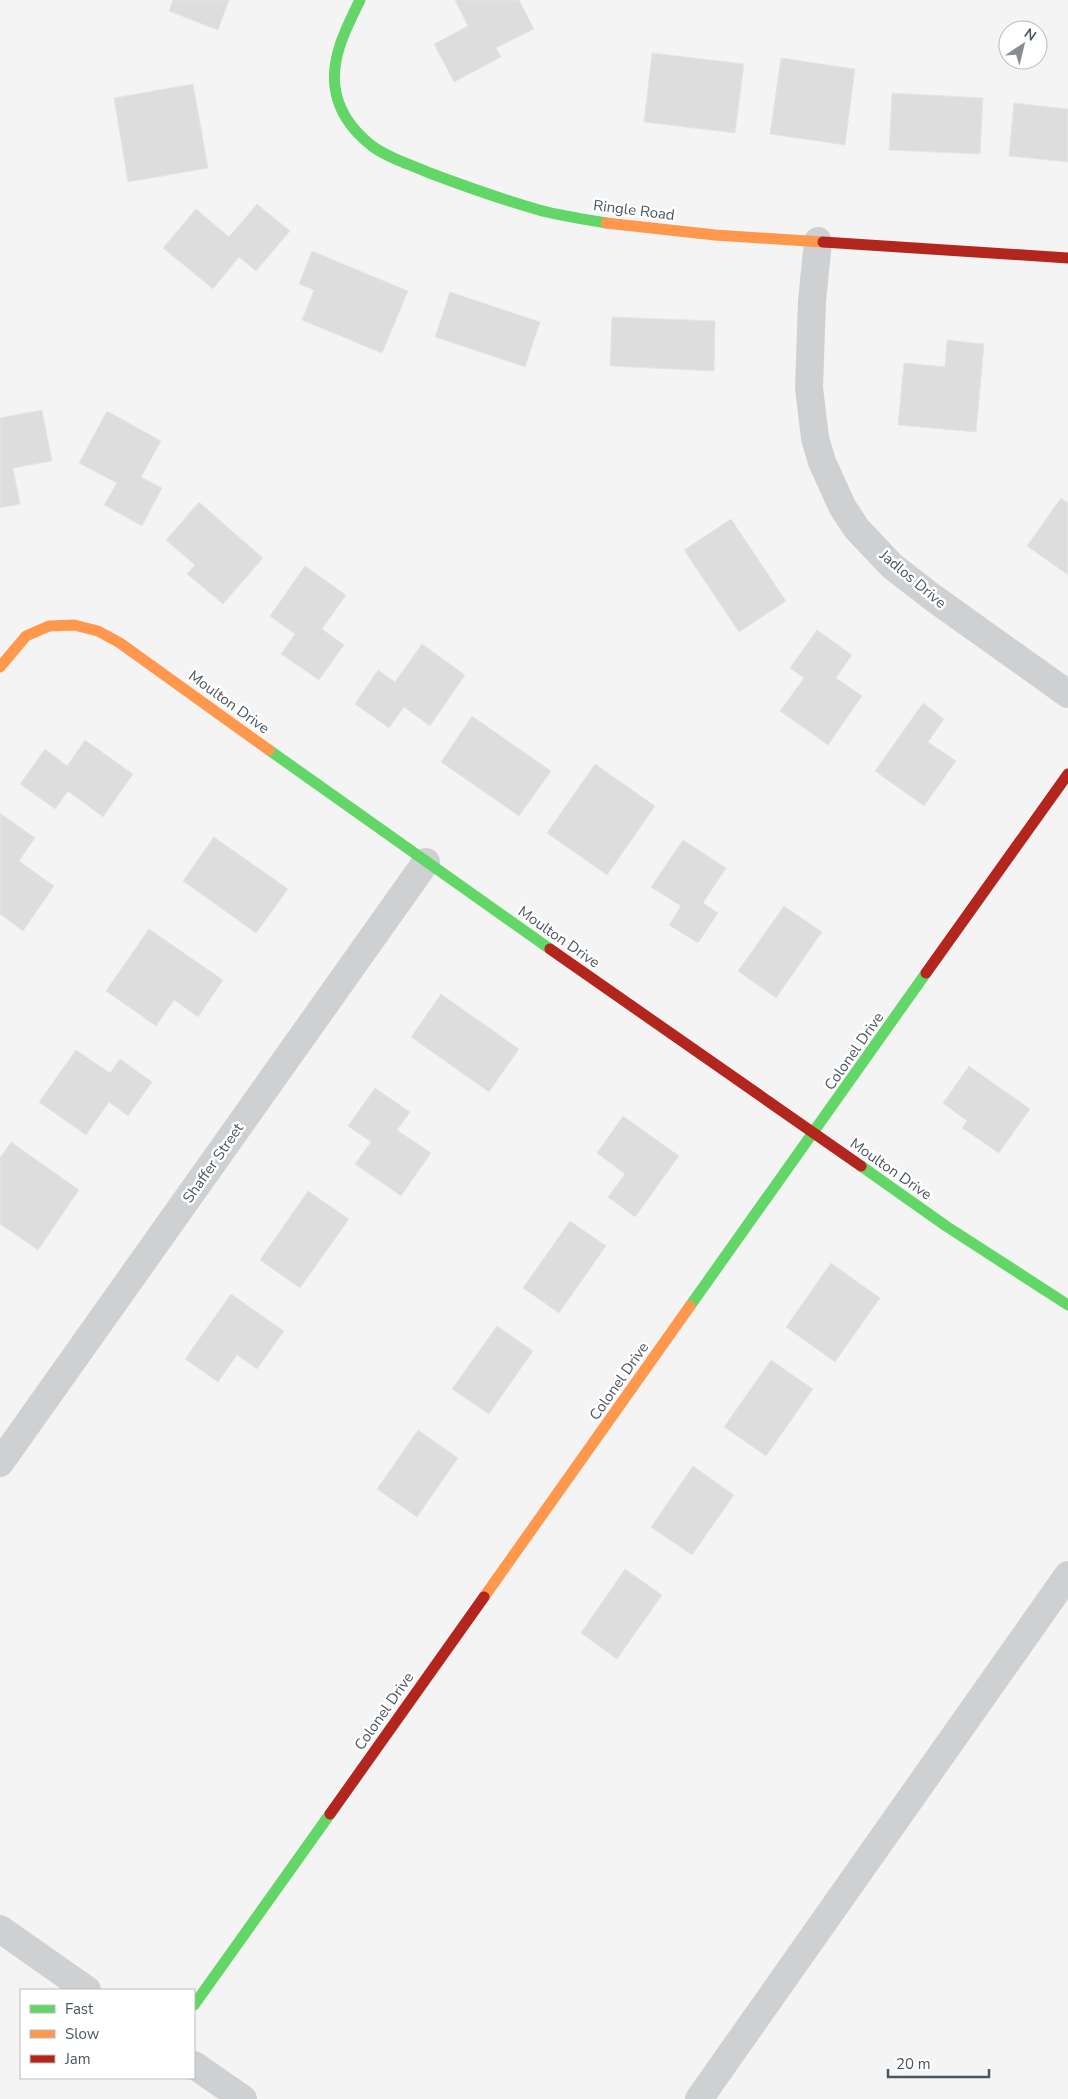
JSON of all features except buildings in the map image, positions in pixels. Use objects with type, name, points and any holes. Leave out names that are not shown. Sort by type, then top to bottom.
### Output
[{"type":"street","name":"Ringle Road","points":[[360,0],[342,38],[336,62],[335,86],[341,110],[354,130],[373,147],[395,159],[467,187],[540,210],[614,225],[715,234],[1068,258]]},
{"type":"street","name":"Jadlos Drive","points":[[818,241],[812,301],[809,388],[815,438],[822,462],[844,508],[858,529],[892,566],[932,597],[1068,694]]},
{"type":"street","name":"Moulton Drive","points":[[0,667],[26,636],[49,626],[74,625],[98,631],[120,643],[426,862],[946,1226],[1068,1305]]},
{"type":"street","name":"Colonel Drive","points":[[195,2004],[1068,774]]},
{"type":"street","name":"Shaffer Street","points":[[0,1463],[426,862]]},
{"type":"street","points":[[699,2099],[1068,1575]]},
{"type":"street","points":[[0,1929],[87,1989]]},
{"type":"street","points":[[195,2065],[243,2099]]},
{"type":"traffic: fast","points":[[360,0],[341,42],[334,75],[339,104],[347,120],[365,140],[378,150],[392,157],[483,192],[547,212],[606,223]]},
{"type":"traffic: fast","points":[[269,750],[550,949]]},
{"type":"traffic: fast","points":[[690,1306],[926,973]]},
{"type":"traffic: fast","points":[[861,1166],[946,1226],[1068,1305]]},
{"type":"traffic: fast","points":[[195,2004],[330,1814]]},
{"type":"traffic: slow","points":[[606,223],[715,235],[823,242]]},
{"type":"traffic: slow","points":[[0,667],[26,636],[49,626],[74,625],[98,631],[120,643],[269,750]]},
{"type":"traffic: slow","points":[[484,1597],[690,1306]]},
{"type":"traffic: jam","points":[[823,242],[1068,258]]},
{"type":"traffic: jam","points":[[926,973],[1068,774]]},
{"type":"traffic: jam","points":[[550,949],[861,1166]]},
{"type":"traffic: jam","points":[[330,1814],[484,1597]]}]
